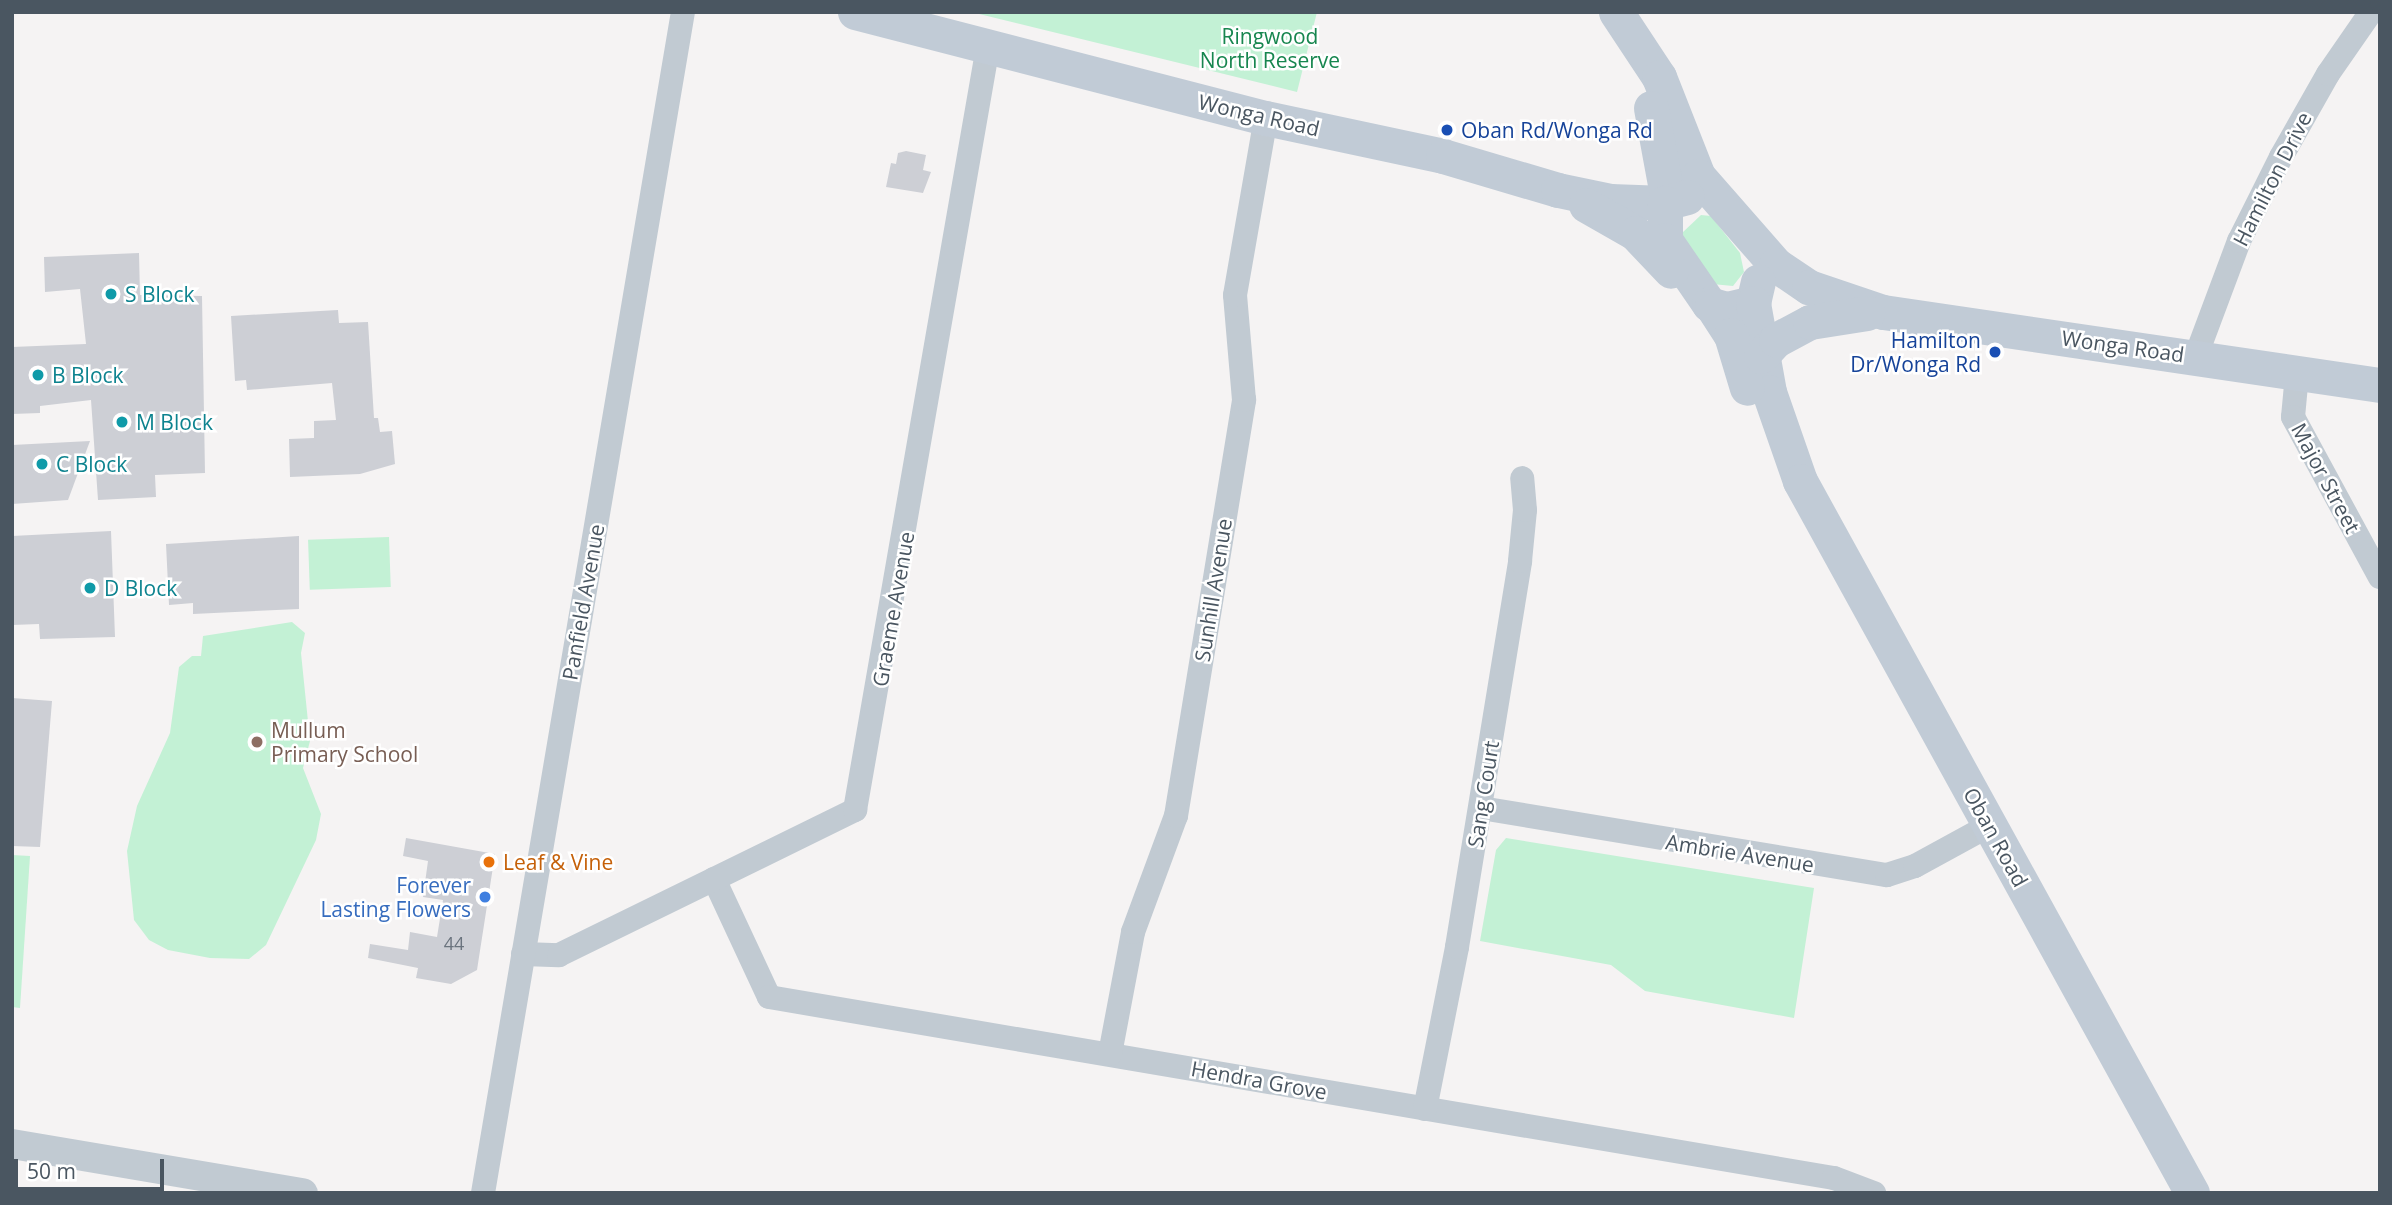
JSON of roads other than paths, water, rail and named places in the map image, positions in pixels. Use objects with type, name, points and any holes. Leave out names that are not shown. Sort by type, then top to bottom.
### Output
[{"type":"main road","name":"Wonga Road","points":[[855,12],[1266,118],[1443,156],[1563,191],[1610,201],[1666,202],[1690,196],[1723,203]]},
{"type":"main road","points":[[1608,12],[1642,83],[1661,156],[1666,202]]},
{"type":"main road","points":[[1616,12],[1659,77],[1691,164],[1723,203],[1788,275],[1874,310]]},
{"type":"main road","points":[[1563,191],[1629,181],[1661,156]]},
{"type":"main road","points":[[1563,191],[1635,233],[1687,288],[1711,305],[1733,309],[1754,302],[1874,310]]},
{"type":"main road","name":"Oban Road","points":[[1666,202],[1663,226],[1669,249],[1731,335],[1763,430],[1800,481],[2192,1193]]},
{"type":"main road","name":"Oban Road","points":[[1723,203],[1756,258],[1754,302],[1761,356],[1800,481]]},
{"type":"main road","name":"Wonga Road","points":[[1874,310],[2380,385]]},
{"type":"main road","points":[[1761,356],[1776,340],[1816,320],[1874,310]]},
{"type":"street","name":"Panfield Avenue","points":[[483,1193],[683,12]]},
{"type":"street","name":"Hamilton Drive","points":[[2196,356],[2238,241],[2328,74],[2371,12]]},
{"type":"street","name":"Graeme Avenue","points":[[523,954],[559,955],[855,810],[861,797],[988,46]]},
{"type":"street","name":"Sunhill Avenue","points":[[1110,1054],[1133,932],[1175,816],[1180,789],[1244,400],[1235,295],[1266,118]]},
{"type":"street","name":"Major Street","points":[[2297,374],[2293,417],[2380,577]]},
{"type":"street","name":"Sang Court","points":[[1425,1109],[1481,808],[1520,561],[1525,510],[1521,478]]},
{"type":"street","name":"Ambrie Avenue","points":[[1481,808],[1887,875],[1915,866],[1990,825]]},
{"type":"street","name":"Hendra Grove","points":[[714,879],[769,997],[1834,1178],[1874,1193]]},
{"type":"street","points":[[12,1144],[303,1193]]},
{"type":"place","name":"Oban Rd/Wonga Rd","points":[[1447,130]]},
{"type":"place","name":"S Block","points":[[111,294]]},
{"type":"place","name":"Hamilton Dr/Wonga Rd","points":[[1995,352]]},
{"type":"place","name":"B Block","points":[[38,375]]},
{"type":"place","name":"M Block","points":[[122,422]]},
{"type":"place","name":"C Block","points":[[42,464]]},
{"type":"place","name":"D Block","points":[[90,588]]},
{"type":"place","name":"Mullum Primary School","points":[[257,742]]},
{"type":"place","name":"Leaf & Vine","points":[[489,862]]},
{"type":"place","name":"Forever Lasting Flowers","points":[[485,897]]},
{"type":"park label","name":"Ringwood North Reserve","points":[[1270,48]]}]
